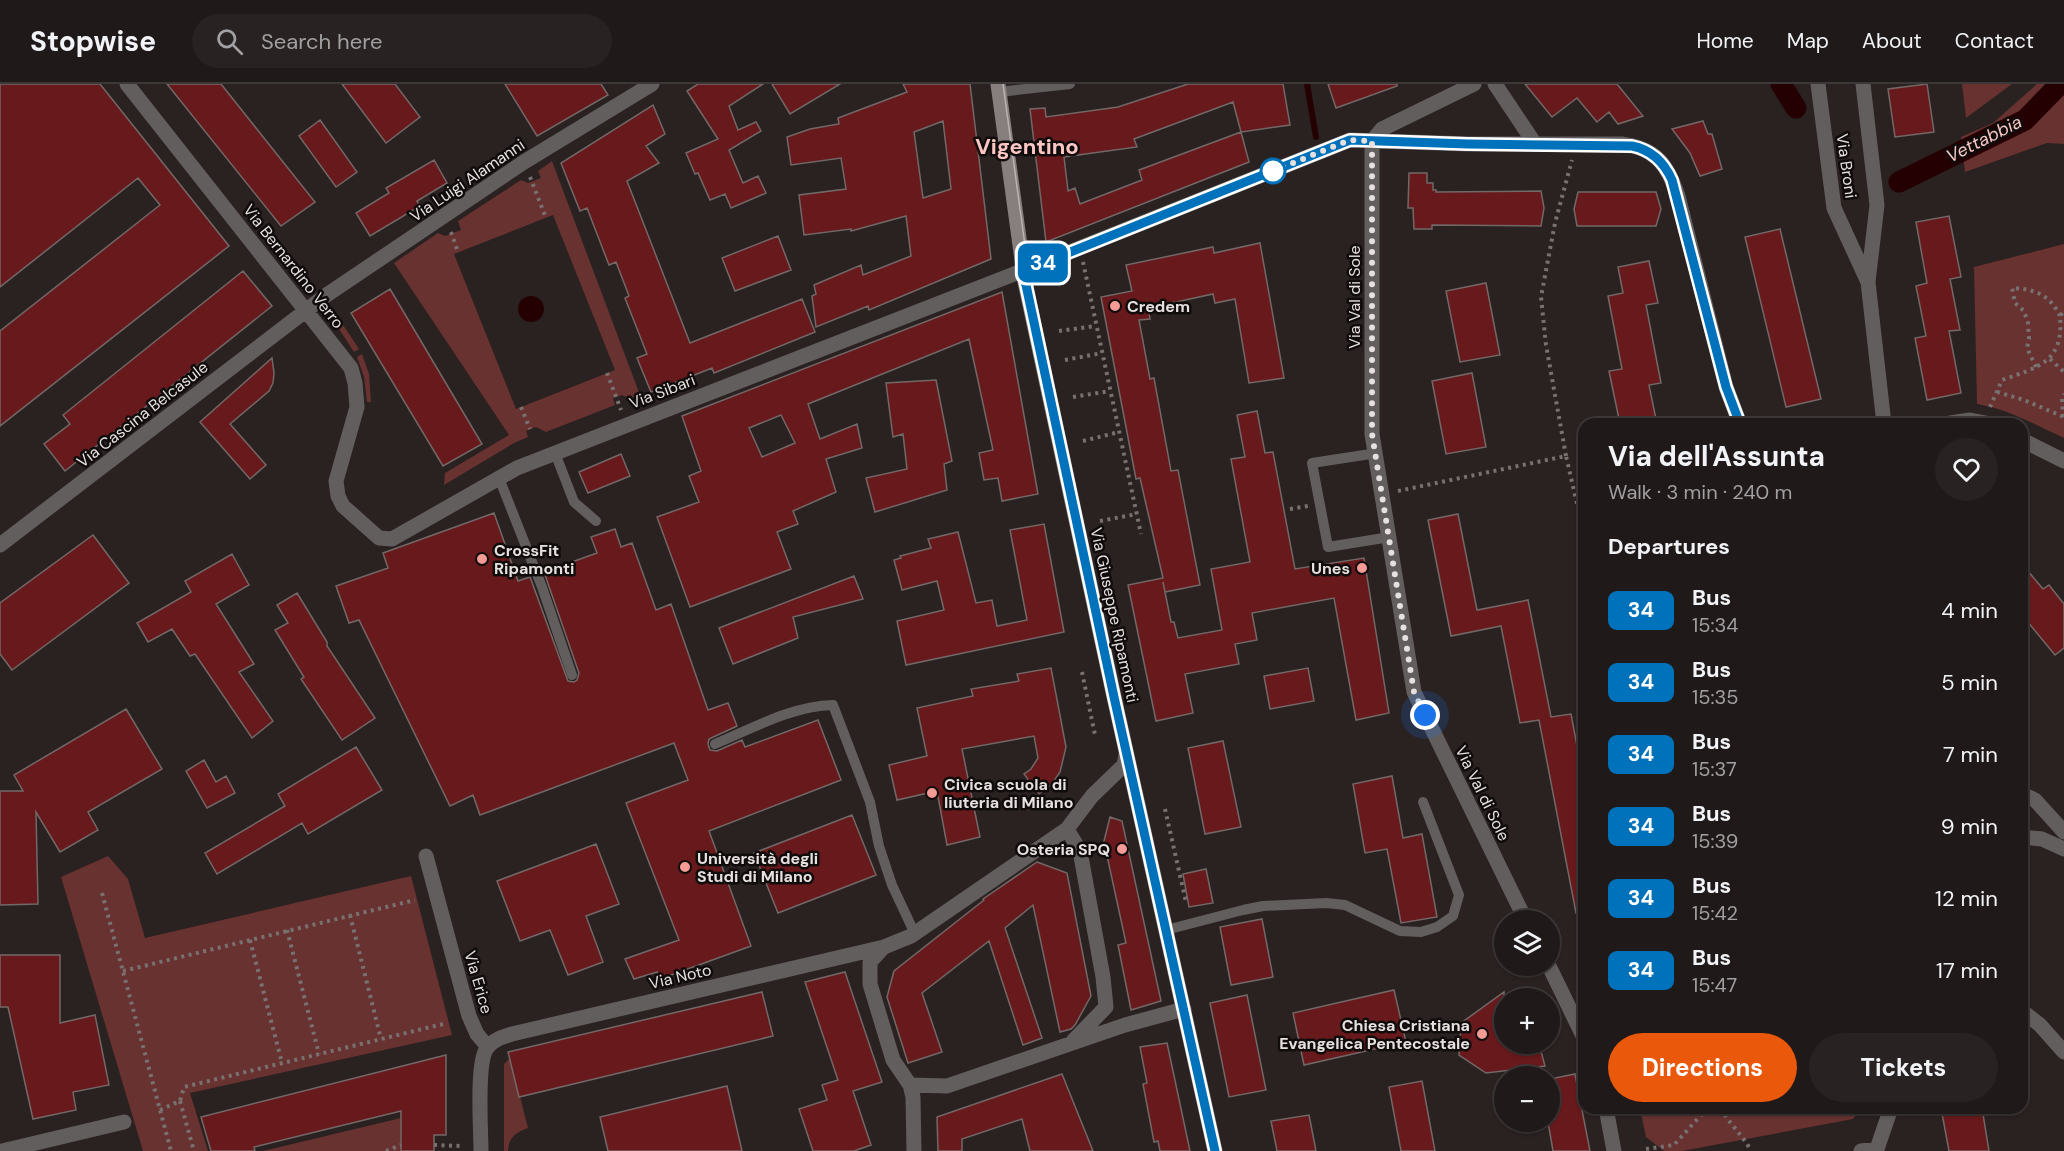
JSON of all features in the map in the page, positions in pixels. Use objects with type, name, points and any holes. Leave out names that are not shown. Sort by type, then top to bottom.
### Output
[{"type":"street","name":"Via Bernardino Verro","points":[[127,84],[351,368],[357,407],[336,481],[338,496]]},
{"type":"street","name":"Via Luigi Alamanni","points":[[305,310],[524,162],[652,84]]},
{"type":"street","points":[[1372,141],[1382,129],[1474,84]]},
{"type":"street","points":[[1495,84],[1535,144]]},
{"type":"street","name":"Via Broni","points":[[1818,84],[1834,208],[1868,282]]},
{"type":"street","name":"Via Broni","points":[[1863,84],[1877,206],[1868,282],[1883,418]]},
{"type":"street","name":"Via Giuseppe Ripamonti","points":[[998,88],[1023,271],[1126,755],[1215,1151]]},
{"type":"street","name":"Via Sibari","points":[[338,496],[343,506],[378,538],[392,539],[517,468],[1023,271],[1350,140],[1468,144],[1622,144],[1642,148],[1653,154],[1668,172],[1678,196],[1726,387],[1738,418]]},
{"type":"street","name":"Via Val di Sole","points":[[1372,141],[1372,434],[1377,453],[1415,695],[1521,910]]},
{"type":"street","name":"Via Cascina Belcasule","points":[[0,545],[305,310]]},
{"type":"street","points":[[2028,443],[2064,461]]},
{"type":"street","name":"Via Noto","points":[[488,1047],[498,1039],[512,1035],[884,947],[915,934],[1068,830],[1092,796],[1124,765],[1126,755]]},
{"type":"street","points":[[2028,797],[2050,814],[2064,832]]},
{"type":"street","points":[[1068,830],[1080,851],[1103,977],[1106,1007],[1070,1044]]},
{"type":"street","points":[[2028,838],[2042,839],[2064,849]]},
{"type":"street","name":"Via Erice","points":[[426,856],[469,1016],[477,1034],[488,1047]]},
{"type":"street","points":[[884,947],[870,962],[870,984],[893,1060],[910,1085],[913,1097],[914,1151]]},
{"type":"street","points":[[1553,976],[1578,1026]]},
{"type":"street","points":[[910,1085],[947,1086],[1070,1044],[1184,1009]]},
{"type":"street","points":[[2028,1016],[2040,1025],[2064,1052]]},
{"type":"street","points":[[481,1151],[482,1064],[488,1047]]},
{"type":"street","points":[[1607,1114],[1614,1151]]},
{"type":"street","points":[[1861,1151],[1877,1150],[1889,1114]]},
{"type":"street","points":[[2,1151],[124,1122]]},
{"type":"lane","points":[[998,88],[1070,84]]},
{"type":"lane","points":[[555,453],[574,502],[596,521]]},
{"type":"lane","points":[[1377,453],[1312,463],[1328,546],[1390,537]]},
{"type":"lane","points":[[500,478],[542,586],[573,675]]},
{"type":"lane","points":[[715,744],[762,723],[812,705],[833,705],[870,802],[879,846],[892,885],[915,934]]},
{"type":"lane","points":[[1166,930],[1243,909],[1326,903],[1345,905],[1400,931],[1421,932],[1437,927],[1453,916],[1459,895],[1423,802]]},
{"type":"path","points":[[1577,144],[1555,223],[1541,297],[1546,345],[1578,508]]},
{"type":"path","points":[[524,162],[546,218]]},
{"type":"path","points":[[448,225],[458,252]]},
{"type":"path","points":[[1080,248],[1141,534]]},
{"type":"path","points":[[1990,407],[2002,380],[2036,367],[2050,359],[2058,345],[2061,327],[2060,316],[2055,306],[2047,297],[2030,290],[2012,288],[2015,303],[2024,311],[2028,323],[2027,348],[2036,367]]},
{"type":"path","points":[[2060,316],[2064,311]]},
{"type":"path","points":[[1059,331],[1096,326]]},
{"type":"path","points":[[1065,360],[1102,353]]},
{"type":"path","points":[[2050,359],[2064,372]]},
{"type":"path","points":[[607,373],[627,424]]},
{"type":"path","points":[[1073,397],[1110,391]]},
{"type":"path","points":[[1998,392],[2024,400],[2063,417],[2062,397],[2064,394]]},
{"type":"path","points":[[521,407],[530,429]]},
{"type":"path","points":[[1083,441],[1119,432]]},
{"type":"path","points":[[1383,494],[1566,456]]},
{"type":"path","points":[[1100,521],[1137,514]]},
{"type":"path","points":[[1082,672],[1095,735]]},
{"type":"path","points":[[1165,809],[1186,902]]},
{"type":"path","points":[[102,893],[171,1151]]},
{"type":"path","points":[[123,971],[415,900]]},
{"type":"path","points":[[350,915],[381,1039]]},
{"type":"path","points":[[287,930],[319,1054]]},
{"type":"path","points":[[250,940],[282,1063]]},
{"type":"path","points":[[194,1151],[180,1101],[184,1087],[443,1024]]},
{"type":"path","points":[[160,1110],[180,1101]]},
{"type":"path","points":[[1646,1149],[1674,1145],[1704,1114]]},
{"type":"path","points":[[1724,1114],[1750,1151]]},
{"type":"path","points":[[386,1151],[401,1145]]},
{"type":"path","points":[[434,1145],[461,1146]]},
{"type":"shaded area","points":[[1962,84],[2012,84],[1966,118]]},
{"type":"shaded area","points":[[2037,84],[2064,84],[2064,144],[2047,143],[1965,172],[1961,137],[1993,123]]},
{"type":"shaded area","points":[[552,161],[640,395],[630,399],[622,395],[613,398],[615,405],[546,432],[536,427],[526,431],[528,437],[444,485],[445,473],[509,435],[394,263],[438,233],[445,236],[461,230],[458,221],[521,180],[528,183],[541,178],[538,171]],"holes":[[[553,215],[615,370],[516,409],[454,254]]]},
{"type":"shaded area","points":[[2064,244],[2064,438],[2028,421],[2028,418],[2020,418],[1977,404],[1974,267]]},
{"type":"shaded area","points":[[531,296],[541,299],[544,309],[541,319],[531,322],[521,319],[518,309],[521,299]]},
{"type":"shaded area","points":[[331,307],[359,349],[354,352],[328,312]]},
{"type":"shaded area","points":[[362,354],[369,374],[371,402],[367,402],[364,377],[357,357]]},
{"type":"shaded area","points":[[108,856],[128,879],[145,938],[411,876],[452,1035],[190,1093],[208,1151],[143,1151],[61,877]]},
{"type":"shaded area","points":[[510,1058],[528,1128],[514,1136],[508,1151],[504,1151],[504,1064]]},
{"type":"shaded area","points":[[1641,1114],[1857,1114],[1853,1119],[1682,1151],[1664,1151],[1646,1137]]},
{"type":"shaded area","points":[[401,1118],[401,1151],[263,1151]]},
{"type":"building","points":[[0,84],[100,84],[229,246],[0,426],[0,331],[160,205],[138,178],[0,287]]},
{"type":"building","points":[[167,84],[221,84],[315,202],[281,226]]},
{"type":"building","points":[[342,84],[395,84],[420,117],[386,143]]},
{"type":"building","points":[[505,84],[601,84],[608,95],[537,136]]},
{"type":"building","points":[[698,84],[763,84],[729,106],[738,130],[756,122],[761,131],[729,150],[743,183],[758,176],[766,193],[731,208],[725,194],[710,200],[686,153],[718,139],[687,91]]},
{"type":"building","points":[[772,84],[840,84],[790,114]]},
{"type":"building","points":[[903,84],[970,84],[991,259],[869,310],[868,306],[816,327],[812,296],[816,294],[814,285],[861,265],[863,275],[911,256],[906,216],[851,231],[851,229],[804,235],[799,195],[846,189],[841,158],[791,165],[787,137],[810,129],[839,124],[838,118],[907,92]],"holes":[[[943,121],[951,189],[923,198],[914,132]]]},
{"type":"building","points":[[1188,84],[1283,84],[1290,125],[1241,132],[1249,162],[1046,242],[1030,109],[1045,108],[1046,117],[1118,107]],"holes":[[[1233,102],[1241,132],[1139,170],[1142,180],[1080,204],[1075,188],[1068,191],[1064,157],[1137,147],[1134,139]]]},
{"type":"building","points":[[1328,84],[1397,84],[1397,86],[1336,108]]},
{"type":"building","points":[[1525,84],[1617,84],[1643,116],[1618,124],[1609,112],[1597,122],[1577,98],[1552,117]]},
{"type":"building","points":[[1927,84],[1934,132],[1895,137],[1888,89]]},
{"type":"building","points":[[653,105],[665,134],[646,146],[659,163],[627,181],[690,343],[802,299],[815,332],[714,373],[712,368],[651,392],[637,358],[647,354],[625,298],[629,296],[616,262],[609,265],[587,208],[580,211],[561,163]]},
{"type":"building","points":[[320,120],[357,172],[336,187],[299,136]]},
{"type":"building","points":[[1703,121],[1708,134],[1712,134],[1722,169],[1700,176],[1690,153],[1672,129]]},
{"type":"building","points":[[434,160],[447,183],[417,201],[420,206],[370,236],[356,213],[389,193],[386,188]]},
{"type":"building","points":[[1409,173],[1427,173],[1427,183],[1433,183],[1433,190],[1436,192],[1541,191],[1544,208],[1541,226],[1432,225],[1432,229],[1414,229],[1413,208],[1408,208]]},
{"type":"building","points":[[1578,192],[1656,192],[1661,209],[1656,226],[1577,226],[1574,209]]},
{"type":"building","points":[[1949,216],[1961,277],[1950,279],[1960,330],[1949,331],[1961,393],[1927,400],[1915,338],[1926,336],[1916,286],[1927,283],[1916,222]]},
{"type":"building","points":[[1780,229],[1821,399],[1786,407],[1745,237]]},
{"type":"building","points":[[778,236],[791,270],[735,291],[722,258]]},
{"type":"building","points":[[1260,243],[1284,378],[1249,383],[1235,299],[1215,303],[1213,294],[1148,308],[1150,319],[1139,320],[1150,379],[1154,378],[1171,471],[1178,470],[1200,585],[1165,592],[1171,622],[1174,622],[1178,638],[1222,630],[1211,569],[1250,562],[1231,459],[1245,457],[1237,415],[1257,411],[1265,453],[1273,452],[1295,569],[1364,558],[1389,713],[1356,720],[1334,598],[1252,613],[1257,640],[1235,644],[1239,664],[1185,674],[1193,713],[1156,721],[1128,585],[1163,578],[1140,478],[1136,479],[1101,297],[1132,291],[1126,265],[1213,247],[1214,253]]},
{"type":"building","points":[[1649,261],[1658,303],[1646,305],[1661,383],[1649,385],[1656,418],[1619,418],[1609,371],[1622,369],[1608,296],[1623,293],[1618,267]]},
{"type":"building","points":[[243,271],[272,306],[65,471],[44,444],[70,424],[63,415]]},
{"type":"building","points":[[1486,283],[1500,355],[1460,362],[1446,291]]},
{"type":"building","points":[[390,289],[482,444],[443,466],[351,313]]},
{"type":"building","points":[[1002,292],[1038,494],[1002,501],[998,478],[984,480],[979,453],[993,450],[969,339],[808,404],[820,439],[857,424],[862,448],[826,459],[836,492],[793,511],[798,524],[777,532],[791,569],[690,607],[657,517],[699,502],[689,476],[701,471],[682,416]],"holes":[[[781,415],[795,443],[762,457],[749,428]]]},
{"type":"building","points":[[272,358],[274,373],[269,391],[230,424],[266,465],[250,479],[200,422]]},
{"type":"building","points":[[1472,373],[1486,447],[1446,454],[1432,381]]},
{"type":"building","points":[[936,380],[952,461],[944,464],[947,490],[875,512],[866,478],[907,469],[903,434],[893,437],[886,383]]},
{"type":"building","points":[[621,454],[630,476],[588,493],[579,472]]},
{"type":"building","points":[[494,513],[518,581],[530,577],[568,681],[577,680],[579,673],[544,572],[597,553],[591,537],[615,529],[621,547],[632,543],[656,610],[671,604],[708,710],[728,703],[737,726],[709,739],[710,750],[717,751],[742,740],[745,747],[818,720],[841,780],[709,831],[751,946],[660,979],[657,972],[634,979],[625,959],[679,940],[626,803],[688,780],[674,743],[480,815],[473,795],[450,806],[359,620],[349,623],[336,586],[388,568],[383,553]]},
{"type":"building","points":[[1458,514],[1477,610],[1528,600],[1551,717],[1571,714],[1578,751],[1578,913],[1576,913],[1539,720],[1520,723],[1501,626],[1451,636],[1428,520]]},
{"type":"building","points":[[1044,524],[1064,632],[906,665],[897,621],[944,610],[937,581],[902,590],[894,560],[901,558],[900,556],[931,548],[928,539],[958,532],[976,603],[992,600],[997,626],[1027,620],[1010,530]]},
{"type":"building","points":[[93,535],[129,583],[12,670],[0,654],[0,603]]},
{"type":"building","points":[[232,554],[249,585],[216,604],[254,664],[239,672],[273,721],[252,738],[195,654],[190,656],[172,629],[148,642],[137,623],[191,592],[185,581]]},
{"type":"building","points":[[2028,571],[2043,589],[2049,585],[2064,604],[2064,648],[2055,655],[2028,622]]},
{"type":"building","points":[[854,576],[863,599],[793,617],[798,638],[733,664],[719,628]]},
{"type":"building","points":[[297,593],[327,642],[327,646],[375,718],[342,740],[301,679],[304,677],[275,630],[288,623],[277,605]]},
{"type":"building","points":[[1051,668],[1066,747],[1060,772],[1052,784],[1039,794],[1024,774],[1031,769],[1038,758],[1034,736],[962,749],[980,837],[947,845],[937,791],[897,800],[889,765],[927,756],[917,708],[973,696],[971,689],[1019,681],[1017,674]]},
{"type":"building","points":[[1308,668],[1314,701],[1270,709],[1264,676]]},
{"type":"building","points":[[126,709],[162,769],[88,812],[98,830],[60,852],[36,812],[38,904],[0,905],[0,791],[23,791],[14,775]]},
{"type":"building","points":[[1223,741],[1241,827],[1205,834],[1188,748]]},
{"type":"building","points":[[356,747],[382,790],[308,834],[302,823],[217,874],[205,853],[285,806],[278,794]]},
{"type":"building","points":[[204,760],[216,782],[226,776],[235,793],[207,808],[186,771]]},
{"type":"building","points":[[1392,776],[1403,838],[1422,834],[1437,917],[1401,923],[1387,849],[1365,853],[1353,784]]},
{"type":"building","points":[[852,815],[876,875],[778,913],[754,853]]},
{"type":"building","points":[[1110,817],[1122,821],[1161,1001],[1131,1010],[1118,945],[1126,943],[1106,851],[1102,849]]},
{"type":"building","points":[[596,844],[619,904],[586,916],[603,962],[568,975],[550,930],[520,941],[497,881]]},
{"type":"building","points":[[1037,862],[1067,873],[1091,996],[1075,1025],[1071,1029],[1060,1032],[1033,905],[1005,928],[1042,1038],[1023,1045],[989,941],[922,993],[942,1052],[908,1063],[887,997],[894,971],[983,899]]},
{"type":"building","points":[[1206,869],[1213,903],[1189,907],[1183,874]]},
{"type":"building","points":[[1262,919],[1273,977],[1231,985],[1220,927]]},
{"type":"building","points":[[0,955],[60,955],[60,1023],[95,1015],[109,1085],[73,1092],[76,1110],[33,1119],[8,1007],[0,1007]]},
{"type":"building","points":[[845,972],[882,1082],[853,1091],[871,1145],[854,1151],[813,1151],[799,1109],[827,1100],[822,1085],[838,1080],[805,982]]},
{"type":"building","points":[[1394,990],[1406,1042],[1304,1065],[1293,1013]]},
{"type":"building","points":[[762,992],[773,1036],[519,1097],[508,1052]]},
{"type":"building","points":[[1247,995],[1266,1090],[1229,1097],[1210,1003]]},
{"type":"building","name":"Chiesa Cristiana Evangelica Pentecostale","points":[[1494,999],[1494,1054],[1542,1054],[1545,1066],[1494,1066],[1494,1072],[1486,1073],[1459,1055],[1461,1023]]},
{"type":"building","points":[[1167,1043],[1190,1151],[1160,1151],[1158,1141],[1154,1142],[1143,1084],[1147,1083],[1140,1047]]},
{"type":"building","points":[[446,1055],[446,1135],[434,1135],[434,1151],[401,1151],[401,1111],[254,1147],[255,1151],[211,1151],[201,1117]]},
{"type":"building","points":[[1062,1074],[1093,1151],[1030,1151],[1022,1119],[962,1139],[962,1151],[938,1151],[937,1117]]},
{"type":"building","points":[[1575,1074],[1578,1089],[1578,1114],[1583,1114],[1590,1151],[1553,1151],[1550,1132],[1560,1132],[1560,1077]]},
{"type":"building","points":[[1422,1081],[1435,1151],[1401,1151],[1389,1087]]},
{"type":"building","points":[[727,1086],[742,1151],[608,1151],[600,1117]]},
{"type":"building","points":[[1942,1114],[1983,1114],[1989,1151],[1949,1151]]},
{"type":"building","points":[[1309,1115],[1316,1151],[1277,1151],[1271,1121]]},
{"type":"waterway","points":[[1307,84],[1316,137]]},
{"type":"waterway","name":"Vettabbia","points":[[1781,84],[1796,108]]},
{"type":"waterway","name":"Vettabbia","points":[[1899,182],[2025,120],[2060,84]]},
{"type":"tram line","points":[[1003,84],[1032,297],[1220,1151]]},
{"type":"tram line","points":[[1119,741],[1128,782]]},
{"type":"bus line","name":"34","points":[[1215,1151],[1114,697],[1023,271],[1350,140],[1468,144],[1622,144],[1642,148],[1653,154],[1667,170],[1678,196],[1726,387],[1738,418]]},
{"type":"place","name":"Credem","points":[[1115,306]]},
{"type":"place","name":"CrossFit Ripamonti","points":[[482,559]]},
{"type":"place","name":"Unes","points":[[1362,568]]},
{"type":"place","name":"Civica scuola di liuteria di Milano","points":[[932,793]]},
{"type":"place","name":"Osteria SPQ","points":[[1122,849]]},
{"type":"place","name":"Università degli Studi di Milano","points":[[685,867]]},
{"type":"place","name":"Chiesa Cristiana Evangelica Pentecostale","points":[[1482,1034]]},
{"type":"district","name":"Vigentino","points":[[1027,146]]},
{"type":"route","points":[[1273,171],[1350,140],[1372,141],[1372,434],[1377,453],[1414,692],[1425,715]]}]
